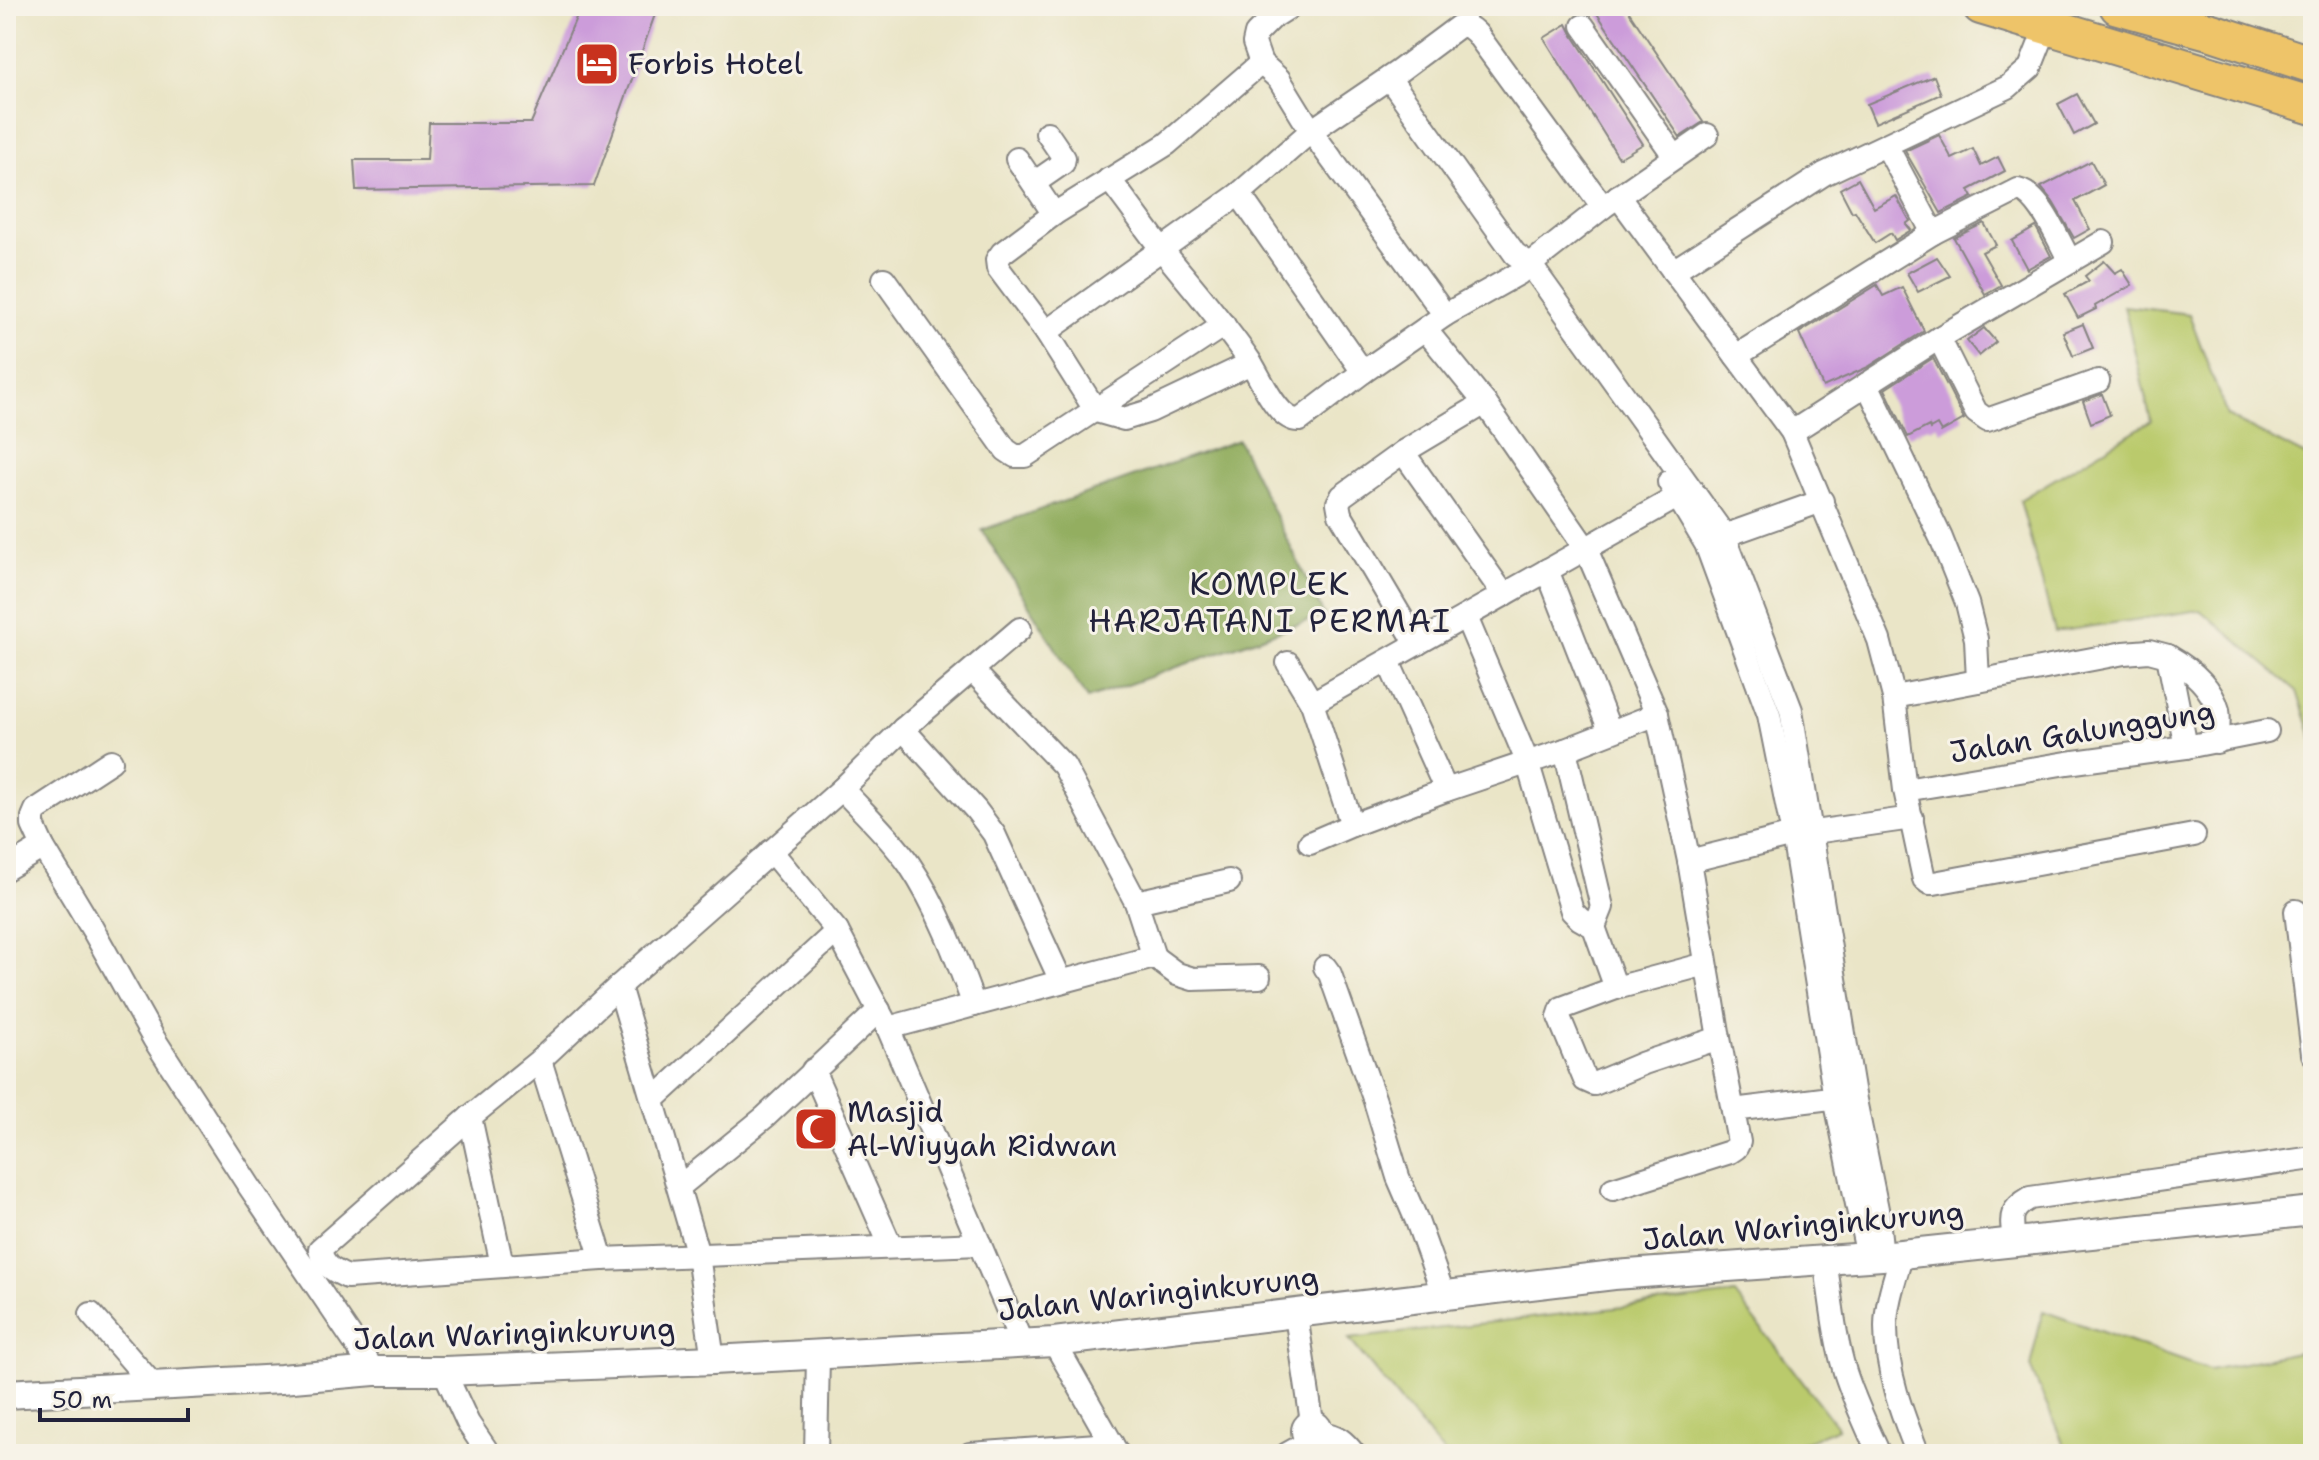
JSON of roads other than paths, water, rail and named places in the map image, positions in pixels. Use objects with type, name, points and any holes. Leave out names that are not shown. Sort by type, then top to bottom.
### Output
[{"type":"highway","points":[[1981,6],[2313,106]]},
{"type":"highway","points":[[2118,6],[2206,19],[2313,65]]},
{"type":"street","points":[[1291,6],[1272,18],[1256,34],[1254,43],[1261,63],[1279,79],[1311,131],[1445,315]]},
{"type":"street","points":[[1673,271],[1824,174],[2008,87],[2030,68],[2047,25]]},
{"type":"street","points":[[1046,332],[1239,194],[1311,131],[1458,27],[1468,26],[1610,202],[1673,271],[1792,432],[1879,640],[1894,697],[1905,790],[1924,879],[1934,883],[2194,835]]},
{"type":"street","points":[[1583,26],[1675,157]]},
{"type":"street","points":[[1251,363],[1150,411],[1124,419],[1096,411],[1046,332],[998,268],[997,260],[1054,214],[1167,144],[1261,63]]},
{"type":"street","points":[[1389,78],[1684,491],[1715,539],[1791,710],[1802,834],[1844,1096],[1877,1209],[1890,1295],[1886,1327],[1891,1373],[1902,1415],[1918,1454]]},
{"type":"street","points":[[1034,183],[1063,163],[1064,158],[1047,133]]},
{"type":"street","points":[[1109,179],[1224,325],[1282,414],[1292,421],[1300,420],[1363,372],[1707,135]]},
{"type":"street","points":[[1886,145],[1933,233]]},
{"type":"street","points":[[1017,159],[1054,214]]},
{"type":"street","points":[[1736,356],[1933,233],[2018,190],[2037,202],[2070,261]]},
{"type":"street","points":[[1239,194],[1363,372]]},
{"type":"street","points":[[1792,432],[1939,338],[2103,242]]},
{"type":"street","points":[[884,279],[1006,450],[1015,456],[1025,456],[1224,325]]},
{"type":"street","points":[[1425,329],[1485,403],[1586,549],[1657,714],[1689,861],[1739,1142],[1730,1152],[1613,1189]]},
{"type":"street","points":[[1939,338],[1976,412],[1987,420],[2098,381]]},
{"type":"street","points":[[1867,384],[1941,538],[1967,603],[1976,639],[1978,681]]},
{"type":"street","points":[[1417,644],[1340,514],[1338,503],[1342,496],[1403,452],[1485,403]]},
{"type":"street","points":[[1403,452],[1504,595]]},
{"type":"street","points":[[1312,703],[1684,491]]},
{"type":"street","points":[[1715,539],[1822,501]]},
{"type":"street","points":[[1547,570],[1610,731]]},
{"type":"street","points":[[1466,617],[1527,761],[1572,911],[1594,927],[1616,988]]},
{"type":"street","points":[[980,1244],[602,1259],[347,1277],[325,1264],[320,1249],[540,1060],[842,789],[903,729],[1020,629]]},
{"type":"street","points":[[1894,697],[2124,653],[2149,651],[2168,656],[2189,668],[2212,696],[2219,713],[2217,742]]},
{"type":"street","points":[[2168,656],[2186,747]]},
{"type":"street","points":[[1388,661],[1446,790]]},
{"type":"street","points":[[1288,663],[1312,703],[1352,825]]},
{"type":"street","points":[[973,671],[1064,766],[1136,902],[1154,957],[1177,974],[1193,979],[1259,977]]},
{"type":"street","points":[[1310,843],[1657,714]]},
{"type":"street","points":[[903,729],[994,834],[1061,981]]},
{"type":"street","name":"Jalan Galunggung","points":[[1905,790],[2217,742],[2267,731]]},
{"type":"street","points":[[1565,750],[1602,907],[1594,927]]},
{"type":"street","points":[[111,761],[36,810],[33,825],[154,1039],[374,1371]]},
{"type":"street","points":[[842,789],[907,860],[926,891],[952,946],[974,1005]]},
{"type":"street","points":[[1689,861],[1802,834],[1912,818]]},
{"type":"street","points":[[6,869],[43,847]]},
{"type":"street","points":[[771,851],[837,931],[884,1019],[1022,1344]]},
{"type":"street","points":[[1136,902],[1229,881]]},
{"type":"street","points":[[2296,911],[2313,1054]]},
{"type":"street","points":[[653,1100],[837,931]]},
{"type":"street","points":[[679,1187],[765,1117],[813,1070],[884,1019],[974,1005],[1154,957]]},
{"type":"street","points":[[1706,964],[1616,988],[1562,1008],[1559,1017],[1585,1080],[1594,1084],[1644,1063],[1719,1038]]},
{"type":"street","points":[[1325,967],[1367,1078],[1398,1177],[1444,1296]]},
{"type":"street","points":[[619,986],[698,1255],[713,1360]]},
{"type":"street","points":[[540,1060],[602,1259]]},
{"type":"street","points":[[813,1070],[891,1247]]},
{"type":"street","points":[[1733,1110],[1844,1096]]},
{"type":"street","points":[[470,1117],[502,1265]]},
{"type":"street","points":[[2014,1242],[2012,1216],[2017,1205],[2030,1198],[2313,1158]]},
{"type":"street","name":"Jalan Waringinkurung","points":[[6,1394],[374,1371],[818,1356],[1054,1342],[1614,1275],[1884,1256],[2313,1211]]},
{"type":"street","points":[[1825,1260],[1845,1372],[1879,1454]]},
{"type":"street","points":[[91,1314],[153,1385]]},
{"type":"street","points":[[1296,1315],[1315,1432]]},
{"type":"street","points":[[981,1453],[1115,1449],[1054,1342]]},
{"type":"street","points":[[816,1454],[818,1356]]},
{"type":"street","points":[[444,1371],[468,1423],[489,1454]]},
{"type":"street","points":[[1287,1454],[1315,1432],[1333,1435],[1344,1441],[1354,1454]]},
{"type":"place","name":"Forbis Hotel","points":[[597,64]]},
{"type":"place","name":"Masjid Al-Wiyyah Ridwan","points":[[816,1129]]},
{"type":"district","name":"KOMPLEK HARJATANI PERMAI","points":[[1270,602]]}]
